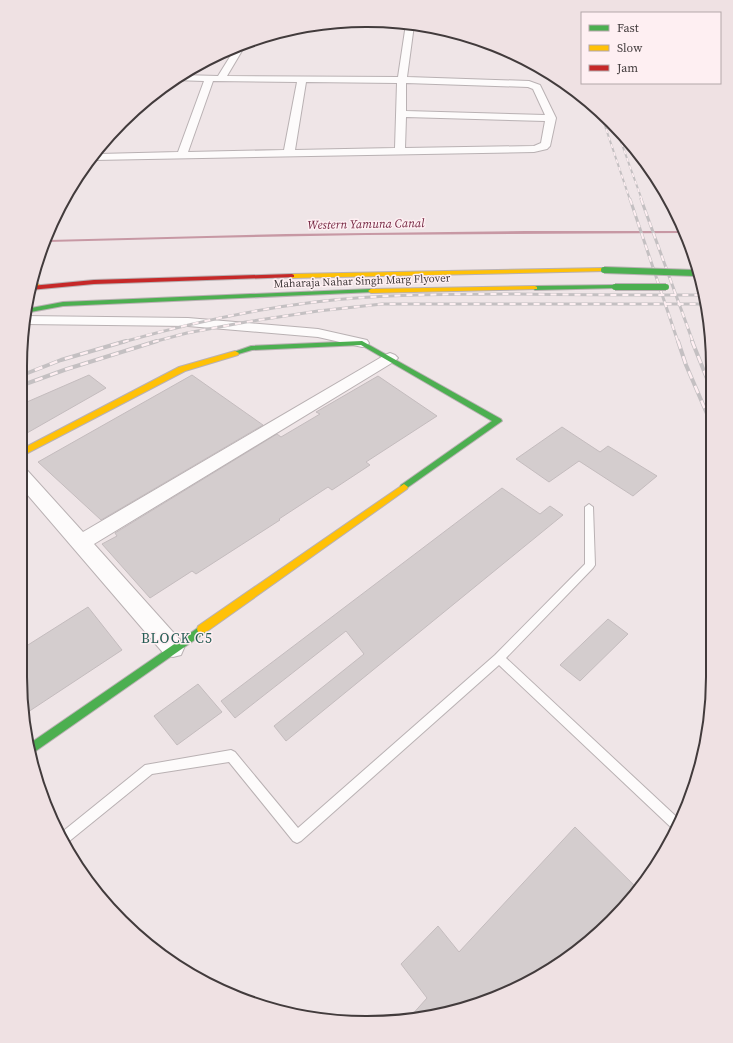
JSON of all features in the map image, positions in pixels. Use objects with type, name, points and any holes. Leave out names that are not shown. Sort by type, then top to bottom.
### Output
[{"type":"main road","name":"Maharaja Nahar Singh Marg Flyover","points":[[37,287],[94,282],[299,275],[604,270],[692,273]]},
{"type":"main road","name":"Maharaja Nahar Singh Marg Flyover","points":[[32,309],[63,304],[333,292],[677,287]]},
{"type":"main road","points":[[27,450],[182,369],[251,348],[362,342],[498,421],[35,747]]},
{"type":"street","points":[[400,150],[402,80],[409,30]]},
{"type":"street","points":[[221,78],[236,53]]},
{"type":"street","points":[[100,157],[400,150],[534,149],[543,147],[546,144],[551,118],[537,87],[534,84],[402,80],[188,78]]},
{"type":"street","points":[[182,155],[210,78]]},
{"type":"street","points":[[289,153],[302,79]]},
{"type":"street","points":[[402,114],[551,118]]},
{"type":"street","points":[[30,320],[188,322],[318,333],[362,342]]},
{"type":"street","points":[[80,543],[390,358]]},
{"type":"street","points":[[27,482],[173,648]]},
{"type":"lane","points":[[67,836],[149,769],[231,756],[297,837],[499,658],[590,565],[588,507]]},
{"type":"lane","points":[[499,658],[673,822]]},
{"type":"building","points":[[89,375],[106,388],[27,433],[27,402]]},
{"type":"building","points":[[192,375],[263,425],[101,520],[38,462]]},
{"type":"building","points":[[378,376],[437,416],[366,462],[370,465],[332,490],[328,487],[196,574],[192,571],[150,598],[102,544],[117,536],[115,533],[277,434],[281,437],[320,414],[316,412]]},
{"type":"building","points":[[562,427],[600,452],[608,446],[657,476],[633,496],[579,461],[549,482],[516,459]]},
{"type":"building","points":[[502,488],[540,514],[550,506],[563,515],[286,741],[274,726],[364,654],[346,631],[235,718],[221,701]]},
{"type":"building","points":[[88,607],[122,650],[29,711],[27,646]]},
{"type":"building","points":[[608,619],[628,634],[580,681],[560,665]]},
{"type":"building","points":[[198,684],[222,712],[177,745],[154,716]]},
{"type":"building","points":[[575,827],[634,885],[607,917],[590,932],[555,959],[536,971],[517,981],[476,998],[414,1012],[427,998],[401,964],[438,926],[459,952]]},
{"type":"waterway","name":"Western Yamuna Canal","points":[[51,241],[366,234],[678,232]]},
{"type":"railway","points":[[604,124],[630,200]]},
{"type":"railway","points":[[621,142],[642,200]]},
{"type":"railway","points":[[630,199],[662,295]]},
{"type":"railway","points":[[641,199],[676,295]]},
{"type":"railway","points":[[123,342],[170,329],[242,313],[340,299],[441,294],[662,295]]},
{"type":"railway","points":[[662,295],[676,295]]},
{"type":"railway","points":[[662,295],[665,304]]},
{"type":"railway","points":[[676,295],[698,295]]},
{"type":"railway","points":[[676,295],[679,304]]},
{"type":"railway","points":[[153,342],[187,333],[246,322],[318,311],[382,304],[665,304]]},
{"type":"railway","points":[[665,304],[679,304]]},
{"type":"railway","points":[[665,304],[678,342]]},
{"type":"railway","points":[[679,304],[700,304]]},
{"type":"railway","points":[[679,304],[693,342]]},
{"type":"railway","points":[[27,373],[61,360],[126,341]]},
{"type":"railway","points":[[27,383],[67,369],[157,341]]},
{"type":"railway","points":[[678,341],[686,365],[706,411]]},
{"type":"railway","points":[[692,341],[706,376]]},
{"type":"traffic: fast","points":[[604,270],[692,273]]},
{"type":"traffic: fast","points":[[535,288],[615,287]]},
{"type":"traffic: fast","points":[[615,287],[666,287]]},
{"type":"traffic: fast","points":[[32,310],[63,304],[371,291]]},
{"type":"traffic: fast","points":[[235,353],[251,348],[362,343],[498,421],[404,487]]},
{"type":"traffic: fast","points":[[35,747],[202,629]]},
{"type":"traffic: slow","points":[[292,276],[604,270]]},
{"type":"traffic: slow","points":[[371,291],[535,288]]},
{"type":"traffic: slow","points":[[27,450],[182,369],[235,353]]},
{"type":"traffic: slow","points":[[202,629],[404,487]]},
{"type":"traffic: jam","points":[[37,287],[94,282],[292,276]]},
{"type":"district","name":"BLOCK C5","points":[[177,638]]}]
